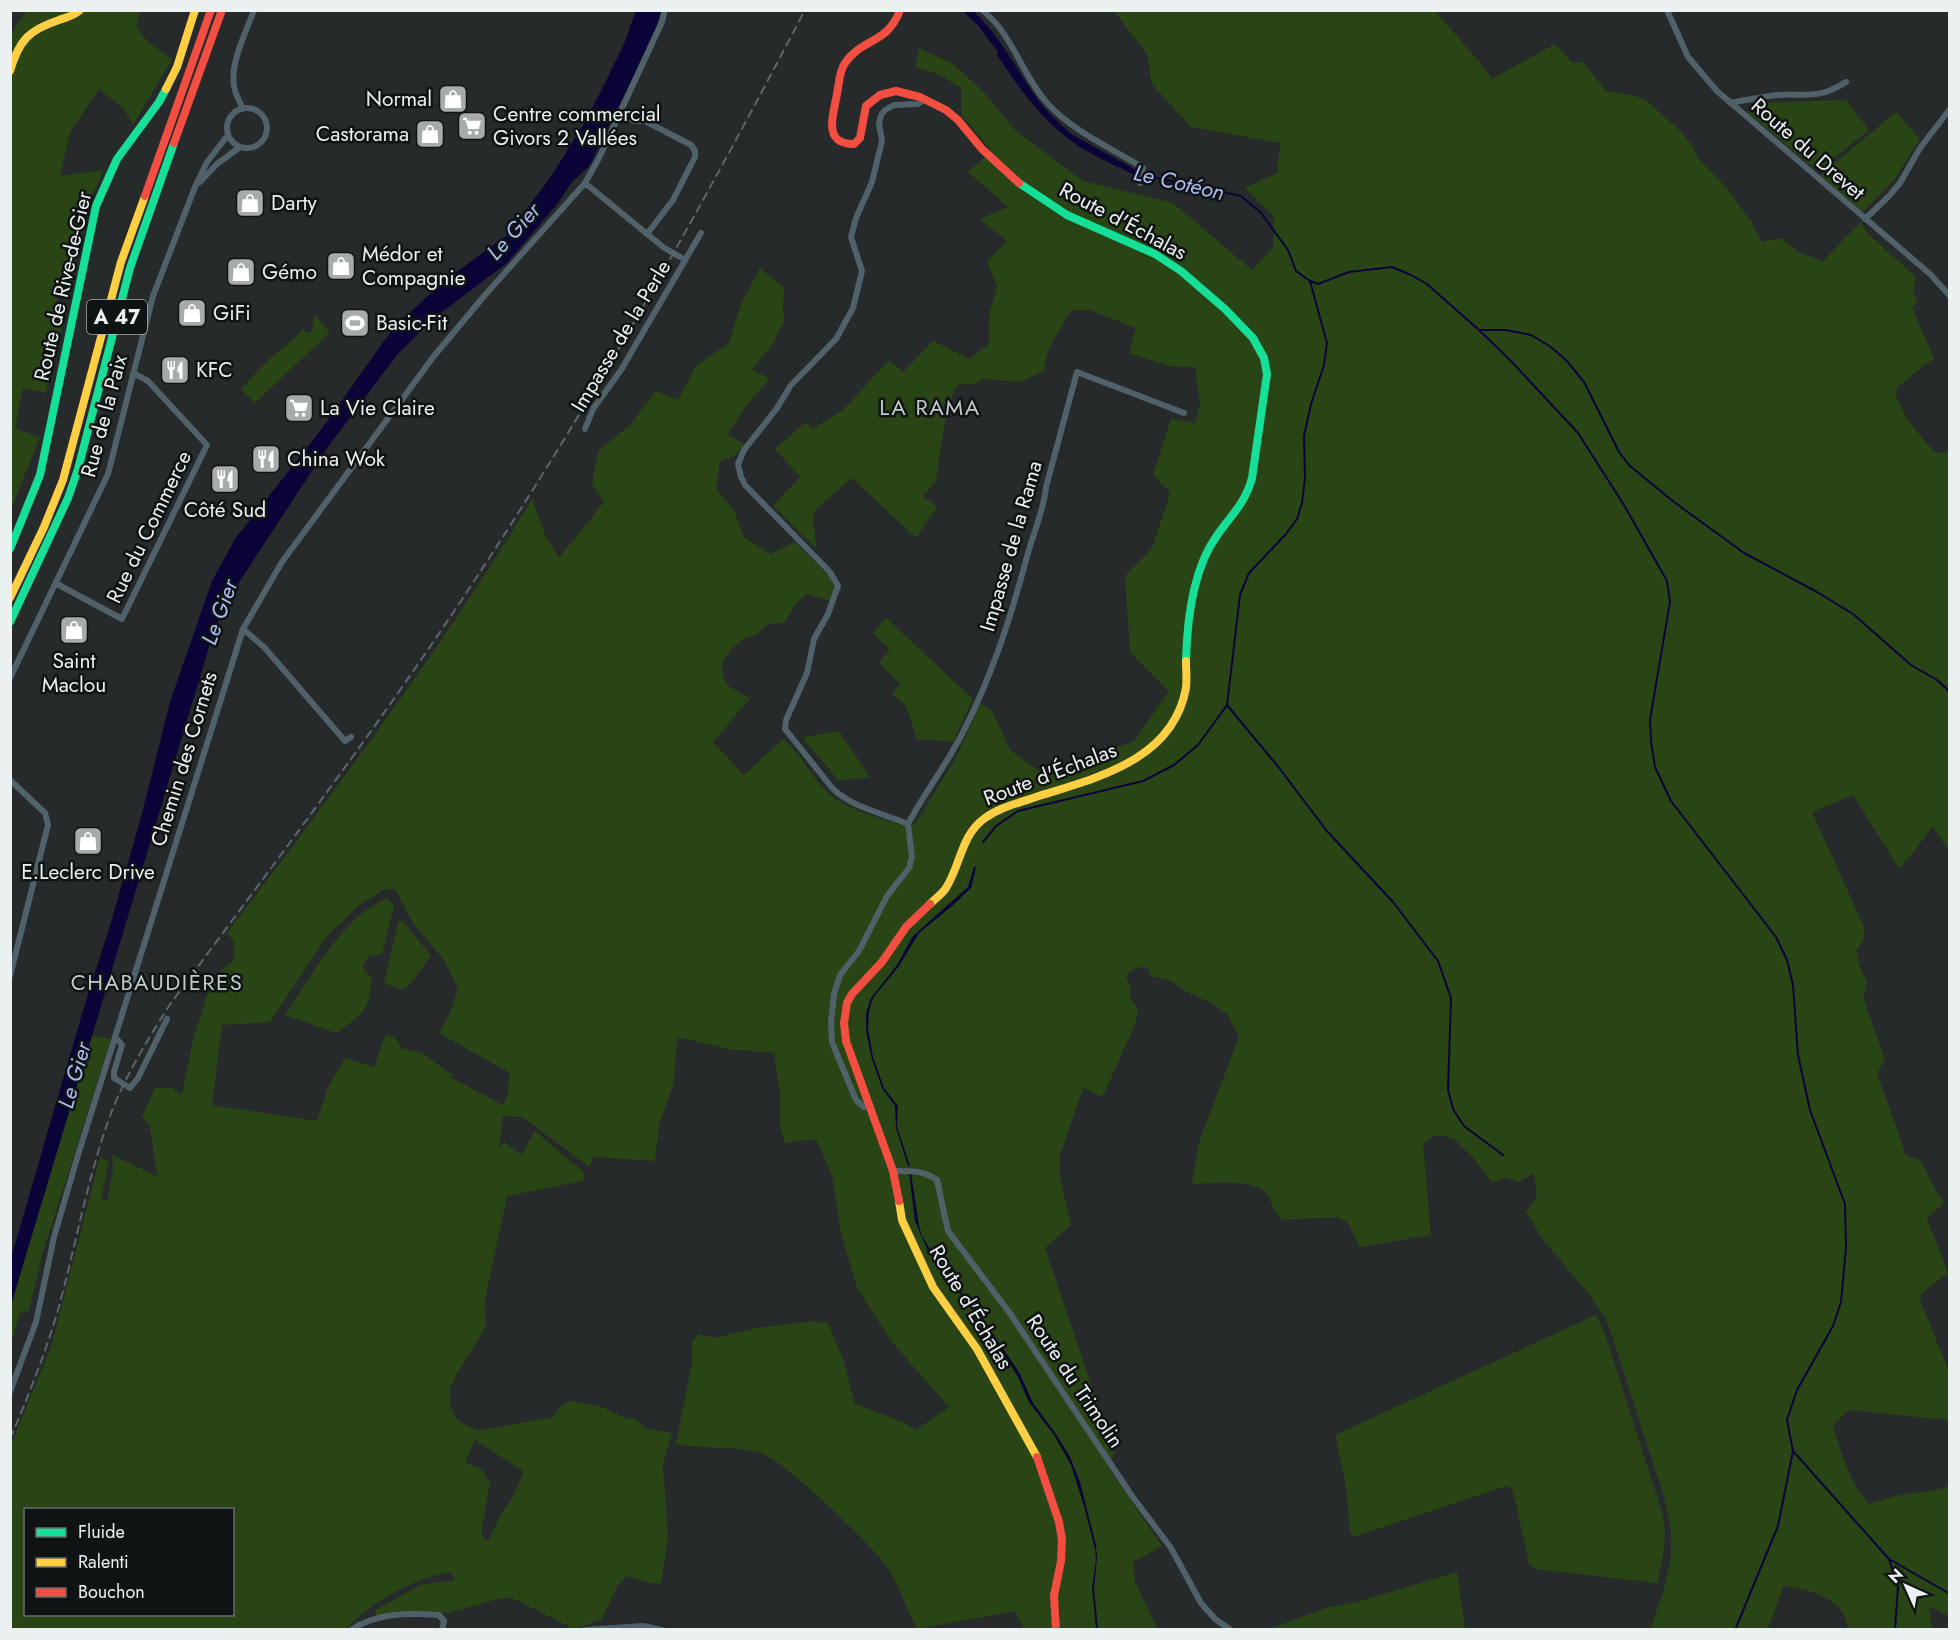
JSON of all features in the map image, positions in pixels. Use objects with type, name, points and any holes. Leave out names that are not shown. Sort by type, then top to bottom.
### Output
[{"type":"main road","points":[[10,71],[14,55],[27,33],[75,15],[80,10]]},
{"type":"main road","name":"Route de Rive-de-Gier","points":[[10,549],[40,475],[96,206],[117,159],[159,102],[177,67],[195,10]]},
{"type":"main road","name":"A 47","points":[[10,598],[44,527],[63,480],[121,262],[211,10]]},
{"type":"main road","name":"A 47","points":[[10,622],[68,498],[78,469],[130,268],[222,10]]},
{"type":"main road","name":"Route d'Échalas","points":[[900,10],[898,19],[891,30],[880,39],[857,51],[844,65],[832,120],[834,136],[846,145],[854,144],[860,138],[866,106],[887,92],[908,93],[926,99],[952,116],[1014,179],[1050,205],[1067,215],[1155,254],[1181,271],[1225,309],[1253,338],[1264,358],[1267,374],[1248,493],[1241,506],[1215,538],[1201,569],[1191,601],[1187,626],[1186,687],[1176,716],[1166,732],[1156,744],[1129,764],[1105,775],[1003,808],[976,825],[968,835],[945,890],[906,927],[882,962],[857,987],[848,1003],[844,1023],[846,1041],[893,1171],[902,1220],[933,1287],[977,1349],[1032,1445],[1043,1471],[1059,1522],[1062,1540],[1054,1601],[1056,1629]]},
{"type":"street","points":[[243,109],[234,87],[234,72],[254,10]]},
{"type":"street","name":"Chemin des Cornets","points":[[167,1019],[138,1078],[130,1088],[114,1078],[122,1045],[116,1038],[243,629],[282,562],[434,356],[585,183],[620,113],[662,22],[665,10]]},
{"type":"street","points":[[982,10],[1003,33],[1047,103],[1067,122],[1143,168],[1140,183]]},
{"type":"street","name":"Route du Drevet","points":[[1667,10],[1681,44],[1693,65],[1730,103],[1930,274],[1950,296]]},
{"type":"street","points":[[1730,103],[1779,95],[1818,96],[1845,82]]},
{"type":"street","points":[[870,1106],[864,1107],[856,1100],[832,1042],[833,1002],[840,975],[860,951],[888,896],[909,868],[912,857],[908,824],[861,807],[832,789],[786,729],[786,720],[807,673],[814,639],[828,614],[838,586],[830,572],[746,485],[741,477],[738,464],[744,450],[777,408],[791,385],[836,339],[853,308],[862,271],[850,237],[873,182],[882,141],[879,124],[881,115],[894,105],[918,104],[926,99]]},
{"type":"street","points":[[243,109],[253,109],[262,115],[267,129],[258,145],[247,148],[240,147],[233,142],[227,129],[231,116],[243,109]]},
{"type":"street","points":[[1865,219],[1900,183],[1920,148],[1950,109]]},
{"type":"street","points":[[620,113],[634,121],[645,121],[691,145],[695,151],[695,157],[673,200],[647,234]]},
{"type":"street","name":"Rue de la Paix","points":[[10,678],[108,474],[153,296],[195,187],[207,162],[228,135]]},
{"type":"street","name":"Rue de la Paix","points":[[195,187],[217,164],[240,147]]},
{"type":"street","name":"Impasse de la Perle","points":[[585,183],[663,247],[685,260]]},
{"type":"street","name":"Impasse de la Perle","points":[[585,429],[593,409],[621,370],[701,233]]},
{"type":"street","name":"Impasse de la Rama","points":[[908,824],[965,729],[1013,609],[1031,541],[1044,506],[1046,487],[1077,372],[1184,413]]},
{"type":"street","name":"Rue du Commerce","points":[[57,584],[122,619],[207,445],[148,381],[133,373]]},
{"type":"street","points":[[243,629],[264,647],[345,741],[351,737]]},
{"type":"street","points":[[10,780],[45,813],[48,825],[10,976]]},
{"type":"street","points":[[10,1392],[36,1323],[54,1237],[116,1038]]},
{"type":"street","name":"Route du Trimolin","points":[[893,1171],[912,1170],[927,1173],[938,1180],[948,1231],[1009,1312],[1132,1496],[1161,1533],[1201,1603],[1215,1619],[1231,1629]]},
{"type":"street","points":[[351,1629],[367,1621],[402,1614],[439,1615],[444,1621],[442,1629]]},
{"type":"street","points":[[585,1629],[643,1626],[662,1629]]},
{"type":"green space","points":[[26,11],[140,11],[136,27],[149,43],[172,59],[133,125],[124,109],[99,89],[70,132],[60,176],[104,170],[90,200],[70,286],[61,284],[56,304],[66,308],[46,393],[23,388],[15,429],[40,437],[11,509],[11,35]]},
{"type":"green space","points":[[1114,11],[1435,11],[1492,79],[1555,44],[1572,63],[1583,62],[1606,91],[1646,100],[1691,144],[1698,158],[1726,187],[1752,223],[1762,242],[1781,238],[1800,253],[1823,261],[1861,222],[1868,234],[1915,276],[1913,292],[1918,302],[1912,308],[1934,359],[1897,387],[1896,396],[1907,419],[1927,444],[1937,453],[1949,452],[1949,851],[1933,827],[1901,867],[1898,867],[1853,795],[1812,812],[1864,927],[1865,938],[1856,951],[1861,971],[1867,981],[1863,997],[1885,1060],[1877,1073],[1906,1155],[1921,1161],[1944,1203],[1927,1218],[1948,1273],[1922,1293],[1920,1300],[1949,1372],[1949,1420],[1848,1410],[1833,1426],[1851,1477],[1869,1504],[1895,1496],[1941,1489],[1949,1485],[1949,1616],[1929,1606],[1932,1629],[1848,1629],[1840,1609],[1825,1597],[1784,1585],[1768,1629],[1650,1629],[1663,1593],[1671,1557],[1671,1530],[1664,1497],[1607,1321],[1589,1294],[1543,1240],[1526,1212],[1537,1195],[1534,1173],[1519,1182],[1505,1177],[1492,1183],[1472,1156],[1453,1138],[1436,1135],[1423,1144],[1431,1235],[1360,1247],[1348,1223],[1338,1217],[1283,1220],[1275,1211],[1266,1193],[1260,1188],[1231,1182],[1192,1184],[1199,1142],[1239,1037],[1228,1015],[1215,1005],[1185,991],[1171,981],[1151,976],[1147,967],[1141,967],[1135,968],[1126,976],[1131,988],[1129,995],[1138,1010],[1135,1024],[1104,1094],[1100,1096],[1083,1088],[1060,1155],[1060,1178],[1071,1225],[1045,1248],[1100,1411],[1113,1441],[1115,1452],[1108,1467],[1162,1546],[1133,1562],[1135,1582],[1157,1629],[1062,1629],[1059,1623],[1060,1608],[1050,1609],[1053,1629],[1024,1629],[1015,1611],[917,1629],[894,1578],[881,1559],[828,1506],[788,1471],[771,1458],[751,1450],[686,1446],[676,1443],[692,1363],[692,1342],[698,1334],[715,1338],[755,1328],[815,1321],[828,1323],[844,1362],[855,1404],[905,1423],[916,1430],[949,1407],[891,1341],[857,1288],[841,1233],[832,1175],[816,1139],[785,1143],[780,1128],[780,1094],[774,1053],[728,1049],[678,1037],[673,1085],[659,1125],[655,1161],[593,1157],[590,1167],[522,1117],[503,1116],[499,1147],[505,1142],[521,1155],[535,1131],[582,1171],[584,1176],[583,1181],[507,1196],[485,1300],[486,1327],[456,1375],[450,1389],[450,1404],[454,1415],[459,1421],[477,1431],[553,1417],[561,1406],[570,1401],[602,1407],[625,1418],[636,1419],[647,1429],[672,1433],[663,1465],[668,1537],[661,1583],[649,1583],[627,1576],[618,1585],[601,1620],[574,1629],[512,1598],[502,1598],[447,1613],[415,1611],[376,1615],[375,1611],[379,1608],[420,1585],[455,1580],[450,1572],[421,1580],[381,1600],[346,1629],[11,1630],[11,1444],[51,1347],[100,1157],[109,1161],[101,1198],[107,1202],[113,1170],[112,1155],[157,1176],[150,1127],[142,1117],[155,1088],[172,1088],[182,1094],[193,1040],[213,977],[234,960],[234,942],[227,933],[347,774],[424,666],[532,499],[545,535],[559,558],[604,502],[592,484],[598,451],[630,425],[656,391],[678,400],[696,366],[729,343],[741,304],[760,268],[785,289],[784,322],[773,343],[752,370],[770,378],[745,407],[727,435],[745,444],[734,456],[720,461],[716,489],[734,510],[744,537],[770,554],[795,542],[830,577],[835,590],[829,601],[807,594],[795,605],[785,622],[766,625],[756,635],[740,641],[733,647],[724,662],[722,670],[724,678],[731,688],[750,698],[713,742],[744,775],[783,739],[799,755],[819,783],[837,800],[859,811],[906,826],[915,824],[956,758],[980,704],[992,711],[1010,750],[1046,776],[1134,741],[1169,691],[1130,652],[1125,576],[1152,548],[1170,493],[1153,475],[1171,419],[1195,423],[1200,403],[1195,367],[1169,366],[1129,353],[1136,328],[1089,310],[1071,310],[1049,348],[1043,371],[1021,382],[984,379],[972,385],[960,383],[954,390],[944,427],[936,481],[923,496],[937,507],[916,538],[852,478],[816,509],[813,517],[816,548],[773,506],[800,477],[775,449],[806,422],[812,429],[843,410],[889,360],[903,372],[933,341],[970,359],[989,344],[989,316],[997,286],[987,262],[1007,241],[980,219],[1008,207],[967,171],[979,163],[991,150],[961,115],[961,88],[940,75],[915,67],[919,48],[953,64],[983,91],[1016,131],[1083,181],[1173,203],[1252,270],[1273,248],[1274,217],[1245,188],[1277,173],[1280,143],[1191,127],[1152,84],[1147,54]],"holes":[[[385,889],[395,889],[413,923],[444,960],[458,988],[450,1013],[439,1033],[510,1073],[507,1097],[503,1105],[450,1077],[452,1075],[422,1053],[401,1048],[395,1038],[386,1034],[374,1067],[345,1058],[328,1087],[317,1121],[212,1105],[222,1025],[270,1022],[327,936],[359,905]],[[475,1440],[524,1472],[488,1541],[481,1535],[490,1483],[481,1469],[465,1462]]]},
{"type":"green space","points":[[1846,100],[1869,130],[1820,169],[1815,169],[1747,112],[1757,103]]},
{"type":"green space","points":[[1896,112],[1920,139],[1894,180],[1863,212],[1820,175]]},
{"type":"green space","points":[[315,315],[330,332],[255,403],[241,389],[269,359],[303,329],[307,333],[312,331]]},
{"type":"green space","points":[[886,618],[973,699],[953,742],[917,739],[906,706],[892,694],[900,684],[879,662],[890,650],[873,633]]},
{"type":"green space","points":[[839,731],[870,777],[839,781],[804,740],[804,737]]},
{"type":"green space","points":[[387,898],[393,905],[393,910],[382,954],[368,956],[363,968],[372,979],[363,1012],[336,1033],[285,1015],[342,933],[371,907]]},
{"type":"green space","points":[[402,920],[431,956],[403,990],[384,983],[398,922]]},
{"type":"green space","points":[[91,1036],[111,1039],[42,1255],[29,1311],[20,1313],[11,1344],[11,1305]]},
{"type":"green space","points":[[1596,1315],[1605,1334],[1663,1515],[1664,1549],[1657,1583],[1535,1569],[1529,1564],[1515,1499],[1512,1489],[1507,1486],[1354,1537],[1350,1532],[1346,1486],[1335,1435]]},
{"type":"green space","points":[[1457,1572],[1465,1629],[1269,1629],[1326,1608],[1360,1601]]},
{"type":"water","name":"Le Gier","points":[[636,11],[661,11],[655,30],[590,165],[572,182],[558,203],[507,263],[430,321],[397,355],[325,451],[224,605],[210,644],[11,1305],[11,1258],[112,919],[170,702],[212,581],[235,539],[321,430],[394,327],[444,281],[506,236],[550,178],[585,122],[602,89],[624,44]]},
{"type":"water","points":[[963,11],[973,11],[983,20],[1028,86],[1062,126],[1071,134],[1138,171],[1136,176],[1081,148],[1051,124],[1013,79],[997,55],[998,50],[985,32]]},
{"type":"water","points":[[974,867],[976,867],[971,888],[919,933],[899,966],[873,998],[869,1011],[868,1028],[873,1057],[884,1088],[898,1106],[897,1127],[910,1166],[908,1166],[896,1128],[895,1106],[882,1088],[871,1056],[866,1030],[866,1013],[871,998],[897,965],[913,936],[968,887]]},
{"type":"water","points":[[909,1172],[922,1236],[944,1272],[984,1320],[1020,1374],[1033,1403],[1070,1457],[1080,1482],[1096,1545],[1097,1558],[1094,1589],[1098,1629],[1096,1628],[1092,1588],[1096,1560],[1095,1549],[1071,1465],[1054,1435],[1029,1402],[1018,1377],[980,1317],[946,1277],[927,1249],[915,1221]]},
{"type":"waterway","name":"Le Cotéon","points":[[980,27],[1000,53]]},
{"type":"waterway","points":[[1134,173],[1241,196],[1261,213],[1288,250],[1296,271],[1310,281],[1318,284],[1349,272],[1392,267],[1427,284],[1479,330],[1506,330],[1531,335],[1551,347],[1567,361],[1584,382],[1619,452],[1630,466],[1674,502],[1744,553],[1853,614],[1911,665],[1937,680],[1950,692]]},
{"type":"waterway","points":[[983,842],[996,826],[1018,811],[1143,781],[1174,765],[1198,745],[1227,705],[1240,595],[1249,573],[1286,534],[1297,519],[1302,503],[1305,478],[1304,436],[1311,404],[1324,365],[1327,343],[1310,281]]},
{"type":"waterway","points":[[1479,330],[1578,433],[1624,505],[1667,581],[1670,602],[1650,720],[1655,767],[1671,801],[1776,937],[1787,960],[1793,985],[1798,1055],[1810,1110],[1845,1204],[1846,1248],[1841,1302],[1833,1326],[1797,1390],[1787,1420],[1793,1451],[1889,1559],[1950,1594]]},
{"type":"waterway","points":[[1227,705],[1280,769],[1326,830],[1393,902],[1438,961],[1451,998],[1448,1090],[1453,1109],[1464,1126],[1503,1155]]},
{"type":"waterway","points":[[1735,1630],[1778,1526],[1793,1451]]},
{"type":"waterway","points":[[1889,1559],[1898,1587],[1895,1630]]},
{"type":"railway","points":[[10,1439],[48,1343],[88,1188],[110,1116],[138,1058],[171,1003],[328,791],[442,630],[566,437],[689,226],[805,10]]},
{"type":"traffic: fast","points":[[10,549],[40,475],[96,206],[117,159],[166,89]]},
{"type":"traffic: fast","points":[[10,622],[68,498],[78,469],[130,268],[174,143]]},
{"type":"traffic: fast","points":[[1019,183],[1067,215],[1155,254],[1181,271],[1225,309],[1253,338],[1264,358],[1267,374],[1252,478],[1241,502],[1216,537],[1201,565],[1192,597],[1186,661]]},
{"type":"traffic: slow","points":[[10,71],[17,51],[33,32],[80,10]]},
{"type":"traffic: slow","points":[[166,89],[177,67],[195,10]]},
{"type":"traffic: slow","points":[[10,598],[44,527],[63,480],[121,262],[145,196]]},
{"type":"traffic: slow","points":[[930,904],[946,888],[966,841],[985,818],[1010,806],[1106,773],[1148,750],[1165,733],[1178,713],[1186,688],[1186,661]]},
{"type":"traffic: slow","points":[[899,1201],[902,1220],[933,1287],[977,1349],[1037,1457]]},
{"type":"traffic: jam","points":[[145,196],[211,10]]},
{"type":"traffic: jam","points":[[174,143],[222,10]]},
{"type":"traffic: jam","points":[[900,10],[889,29],[859,49],[845,63],[832,118],[836,138],[842,142],[854,144],[860,138],[866,106],[880,95],[896,91],[920,97],[946,110],[958,120],[982,149],[1019,183]]},
{"type":"traffic: jam","points":[[899,1201],[893,1171],[846,1041],[844,1023],[847,1003],[852,994],[882,962],[906,927],[930,904]]},
{"type":"traffic: jam","points":[[1037,1457],[1059,1522],[1062,1540],[1061,1561],[1054,1596],[1056,1630]]},
{"type":"place","name":"Normal","points":[[453,99]]},
{"type":"place","name":"Centre commercial Givors 2 Vallées","points":[[472,126]]},
{"type":"place","name":"Castorama","points":[[430,134]]},
{"type":"place","name":"Darty","points":[[250,203]]},
{"type":"place","name":"Médor et Compagnie","points":[[341,266]]},
{"type":"place","name":"Gémo","points":[[241,272]]},
{"type":"place","name":"GiFi","points":[[192,313]]},
{"type":"place","name":"Basic-Fit","points":[[355,323]]},
{"type":"place","name":"KFC","points":[[175,370]]},
{"type":"place","name":"La Vie Claire","points":[[299,408]]},
{"type":"place","name":"China Wok","points":[[266,459]]},
{"type":"place","name":"Côté Sud","points":[[225,479]]},
{"type":"place","name":"Saint Maclou","points":[[74,630]]},
{"type":"place","name":"E.Leclerc Drive","points":[[88,841]]},
{"type":"district","name":"LA RAMA","points":[[930,407]]},
{"type":"district","name":"CHABAUDIÈRES","points":[[157,982]]}]
